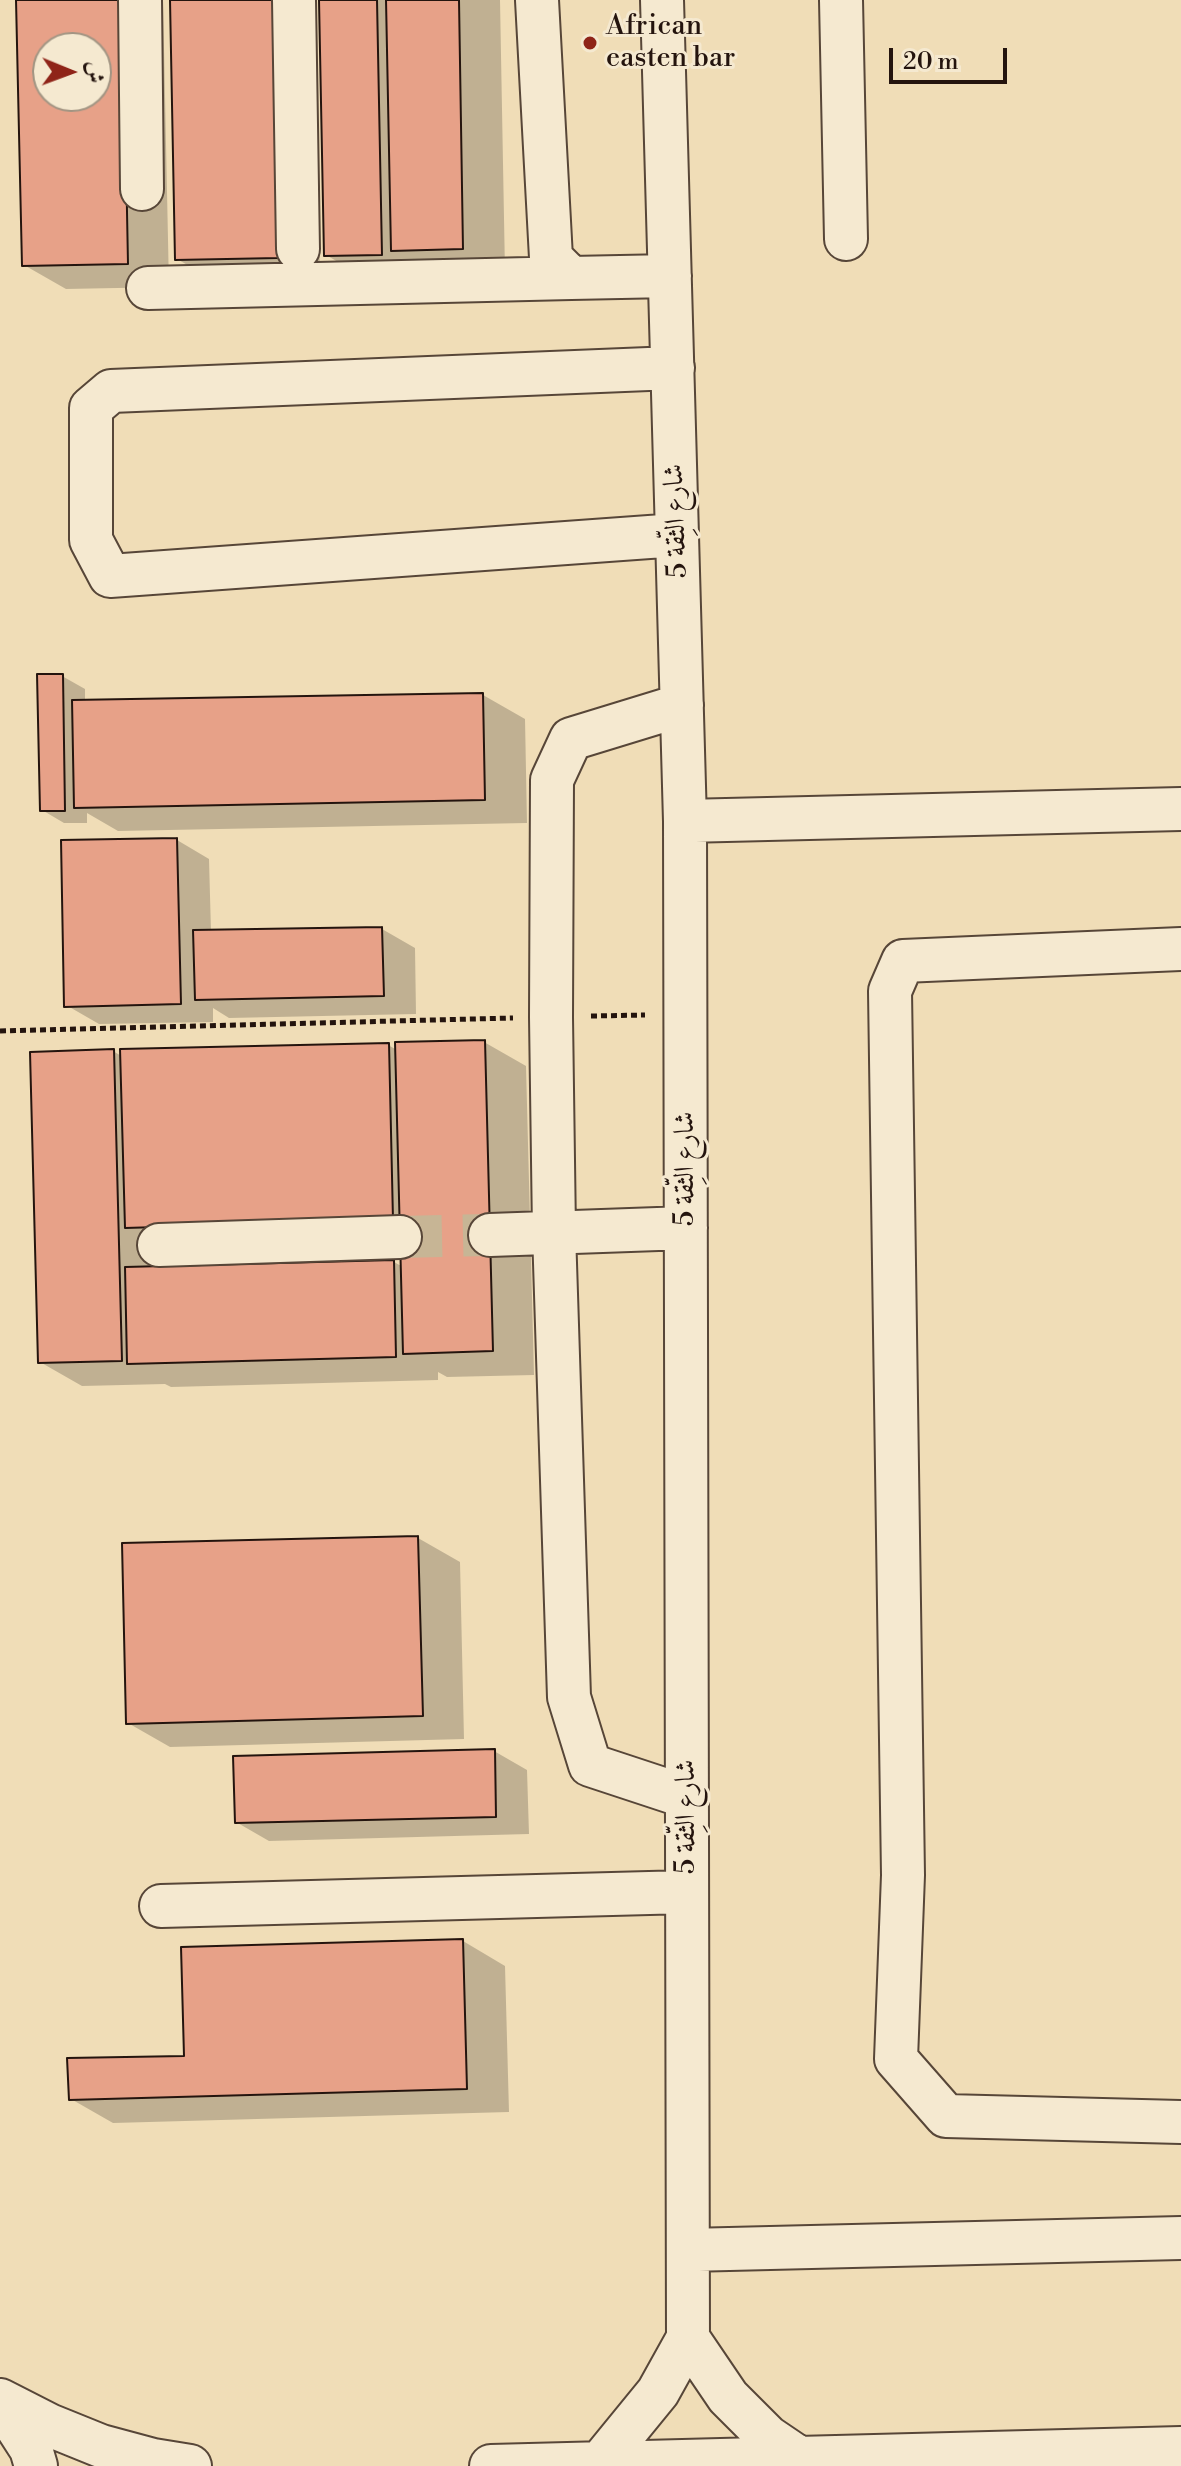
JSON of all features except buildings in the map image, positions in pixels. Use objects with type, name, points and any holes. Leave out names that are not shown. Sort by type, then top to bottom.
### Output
[{"type":"street","points":[[140,0],[142,189]]},
{"type":"street","points":[[294,0],[298,249]]},
{"type":"street","points":[[537,0],[551,258],[571,278]]},
{"type":"street","name":"شارع الثِّقة 5","points":[[600,2463],[658,2392],[688,2338],[685,821],[662,0]]},
{"type":"street","points":[[841,0],[846,239]]},
{"type":"street","points":[[148,288],[670,276]]},
{"type":"street","points":[[673,368],[111,391],[91,408],[91,540],[110,576],[677,535]]},
{"type":"street","points":[[682,705],[571,739],[552,780],[551,1017],[554,1232],[569,1697],[590,1765],[687,1797]]},
{"type":"street","points":[[685,821],[1181,809]]},
{"type":"street","points":[[1181,949],[903,961],[890,991],[903,1875],[896,2059],[946,2116],[1181,2122]]},
{"type":"street","points":[[490,1235],[686,1228]]},
{"type":"street","points":[[159,1245],[400,1237]]},
{"type":"street","points":[[161,1906],[687,1892]]},
{"type":"street","points":[[688,2250],[1181,2238]]},
{"type":"street","points":[[688,2338],[728,2397],[768,2437],[799,2458]]},
{"type":"street","points":[[0,2400],[31,2449],[36,2466]]},
{"type":"street","points":[[0,2400],[49,2425],[101,2446],[190,2466]]},
{"type":"street","points":[[491,2466],[1181,2448]]},
{"type":"path","points":[[0,1031],[686,1014]]},
{"type":"tunnel","points":[[400,1237],[490,1235]]},
{"type":"place","name":"African easten bar","points":[[590,43]]}]
